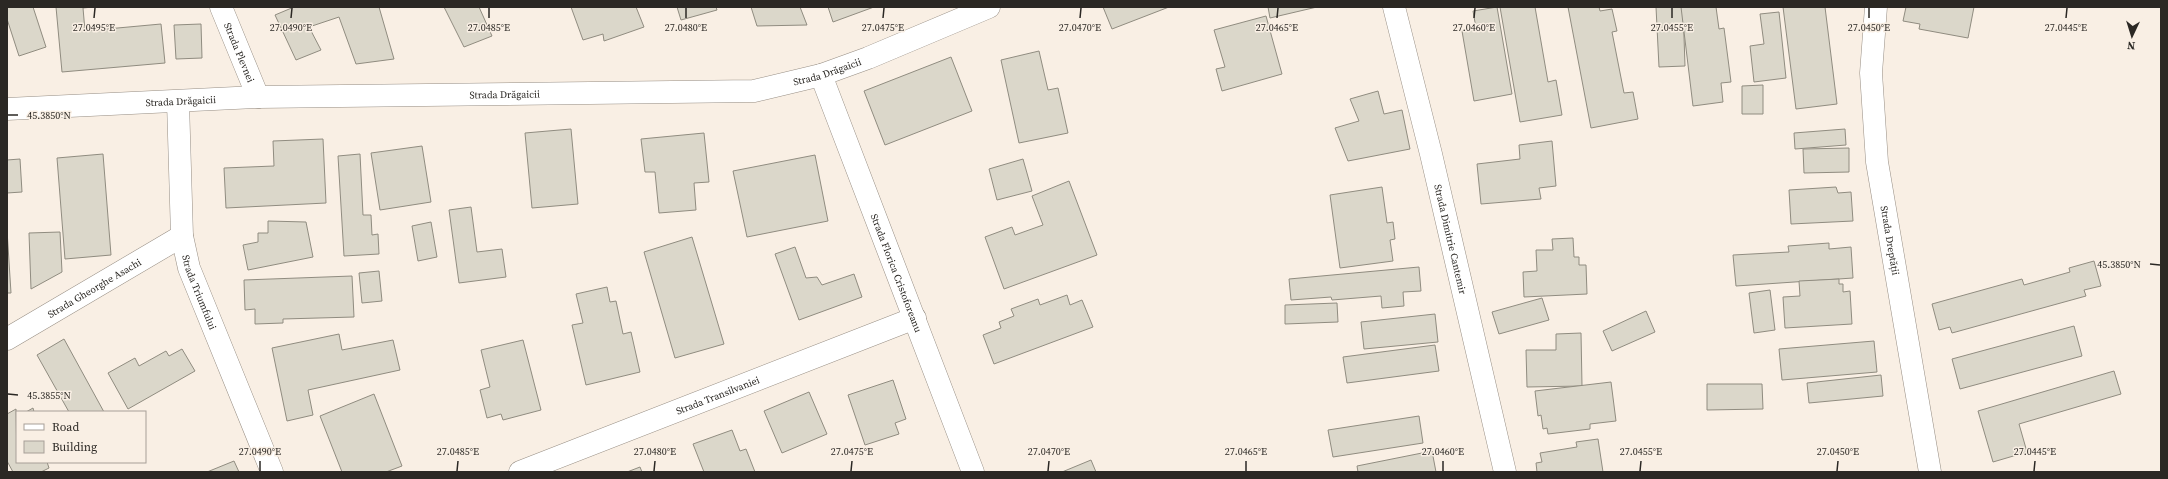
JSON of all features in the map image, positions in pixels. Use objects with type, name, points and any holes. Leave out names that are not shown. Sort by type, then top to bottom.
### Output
[{"type":"street","name":"Strada Plevnei","points":[[221,7],[258,97]]},
{"type":"street","name":"Strada Drăgaicii","points":[[7,109],[258,97],[754,91],[821,75],[868,58],[988,7]]},
{"type":"street","name":"Strada Dimitrie Cantemir","points":[[1395,7],[1505,472]]},
{"type":"street","name":"Strada Dreptății","points":[[1876,7],[1871,73],[1877,162],[1930,472]]},
{"type":"street","name":"Strada Florica Cristoforeanu","points":[[821,75],[973,472]]},
{"type":"street","name":"Strada Triumfului","points":[[178,102],[182,236],[189,268],[272,472]]},
{"type":"street","name":"Strada Gheorghe Asachi","points":[[7,339],[182,236]]},
{"type":"street","name":"Strada Transilvaniei","points":[[520,472],[915,318]]},
{"type":"building","points":[[7,7],[33,7],[46,47],[19,56],[7,19]]},
{"type":"building","points":[[56,7],[93,7],[83,8],[85,31],[161,24],[165,63],[62,72]]},
{"type":"building","points":[[294,7],[379,7],[394,59],[356,64],[339,17],[309,27],[321,50],[296,60],[275,15]]},
{"type":"building","points":[[444,7],[479,7],[492,36],[464,47]]},
{"type":"building","points":[[571,7],[636,7],[644,27],[604,41],[603,34],[583,40]]},
{"type":"building","points":[[677,7],[716,7],[717,10],[681,20]]},
{"type":"building","points":[[751,7],[800,7],[807,25],[757,26]]},
{"type":"building","points":[[828,7],[874,7],[833,22]]},
{"type":"building","points":[[1103,7],[1169,7],[1112,29]]},
{"type":"building","points":[[1268,7],[1317,7],[1270,18]]},
{"type":"building","points":[[1497,7],[1512,94],[1474,101],[1462,31],[1476,28],[1473,11]]},
{"type":"building","points":[[1500,7],[1535,7],[1548,82],[1556,80],[1562,115],[1520,122]]},
{"type":"building","points":[[1568,7],[1599,7],[1600,11],[1612,9],[1617,31],[1612,32],[1624,93],[1633,92],[1638,119],[1591,128]]},
{"type":"building","points":[[1656,7],[1683,7],[1685,66],[1659,67]]},
{"type":"building","points":[[1681,7],[1716,7],[1719,29],[1724,28],[1731,82],[1721,83],[1723,102],[1693,106]]},
{"type":"building","points":[[1783,7],[1825,7],[1837,104],[1796,109]]},
{"type":"building","points":[[1906,7],[1974,7],[1968,38],[1919,29],[1920,24],[1903,21]]},
{"type":"building","points":[[1779,12],[1786,78],[1754,82],[1750,46],[1764,44],[1760,14]]},
{"type":"building","points":[[1266,16],[1282,74],[1222,91],[1216,69],[1225,67],[1214,30]]},
{"type":"building","points":[[201,24],[202,58],[176,59],[174,25]]},
{"type":"building","points":[[1039,51],[1048,90],[1058,88],[1068,133],[1019,143],[1001,60]]},
{"type":"building","points":[[951,57],[972,111],[885,145],[864,91]]},
{"type":"building","points":[[1763,85],[1763,114],[1742,114],[1742,86]]},
{"type":"building","points":[[1378,91],[1384,114],[1402,110],[1410,149],[1348,161],[1335,128],[1359,121],[1350,99]]},
{"type":"building","points":[[571,129],[578,204],[532,208],[525,133]]},
{"type":"building","points":[[1845,129],[1846,145],[1795,149],[1794,133]]},
{"type":"building","points":[[704,133],[709,182],[694,183],[696,210],[659,213],[655,172],[645,172],[641,139]]},
{"type":"building","points":[[323,139],[326,203],[226,208],[224,168],[274,166],[273,141]]},
{"type":"building","points":[[1552,141],[1556,186],[1539,188],[1541,199],[1481,204],[1477,164],[1520,159],[1519,145]]},
{"type":"building","points":[[422,146],[431,202],[380,210],[371,153]]},
{"type":"building","points":[[1849,148],[1849,172],[1804,173],[1803,149]]},
{"type":"building","points":[[103,154],[111,255],[65,259],[57,158]]},
{"type":"building","points":[[360,154],[363,215],[371,215],[372,235],[378,234],[379,254],[344,256],[338,156]]},
{"type":"building","points":[[815,155],[828,221],[747,237],[733,171]]},
{"type":"building","points":[[20,159],[22,192],[7,193],[7,160]]},
{"type":"building","points":[[1023,159],[1032,191],[997,200],[989,169]]},
{"type":"building","points":[[1069,181],[1097,255],[1004,289],[985,237],[1012,227],[1015,235],[1043,225],[1032,196]]},
{"type":"building","points":[[1382,187],[1387,223],[1393,222],[1395,239],[1390,240],[1393,261],[1340,268],[1330,195]]},
{"type":"building","points":[[1836,187],[1838,193],[1851,192],[1853,221],[1791,224],[1789,190]]},
{"type":"building","points":[[471,207],[477,252],[502,249],[506,277],[459,283],[449,210]]},
{"type":"building","points":[[268,221],[306,222],[313,257],[248,270],[243,245],[258,242],[258,233],[268,233]]},
{"type":"building","points":[[431,222],[437,257],[418,261],[412,226]]},
{"type":"building","points":[[7,230],[11,293],[7,293]]},
{"type":"building","points":[[60,232],[62,272],[31,289],[29,233]]},
{"type":"building","points":[[692,237],[724,344],[675,358],[644,252]]},
{"type":"building","points":[[1573,238],[1574,257],[1579,257],[1579,265],[1586,265],[1587,294],[1524,297],[1523,272],[1537,271],[1536,250],[1553,250],[1552,239]]},
{"type":"building","points":[[1829,243],[1829,249],[1851,247],[1853,278],[1736,286],[1733,255],[1789,252],[1788,246]]},
{"type":"building","points":[[795,247],[806,278],[817,277],[822,285],[854,274],[862,297],[799,320],[775,254]]},
{"type":"building","points":[[2094,261],[2101,286],[2084,290],[2086,296],[1952,333],[1950,327],[1939,330],[1932,304],[2022,279],[2024,285],[2070,272],[2069,268]]},
{"type":"building","points":[[1419,267],[1421,291],[1403,292],[1404,306],[1382,308],[1381,296],[1332,300],[1331,297],[1291,300],[1289,279]]},
{"type":"building","points":[[379,271],[382,301],[362,303],[359,273]]},
{"type":"building","points":[[352,276],[354,317],[283,319],[283,323],[255,324],[255,309],[245,310],[244,280]]},
{"type":"building","points":[[1839,279],[1839,284],[1843,284],[1843,292],[1850,291],[1852,324],[1785,328],[1783,297],[1800,296],[1799,281]]},
{"type":"building","points":[[607,287],[610,302],[616,301],[623,334],[631,332],[640,372],[586,385],[572,325],[583,323],[576,294]]},
{"type":"building","points":[[1770,290],[1775,330],[1754,333],[1749,293]]},
{"type":"building","points":[[1067,295],[1070,305],[1082,300],[1093,327],[994,364],[983,335],[1001,328],[999,322],[1014,316],[1011,309],[1038,299],[1040,305]]},
{"type":"building","points":[[1542,298],[1549,320],[1499,334],[1492,312]]},
{"type":"building","points":[[1337,303],[1338,322],[1285,324],[1285,305]]},
{"type":"building","points":[[1646,311],[1655,332],[1612,351],[1603,331]]},
{"type":"building","points":[[1435,314],[1438,342],[1364,349],[1361,322]]},
{"type":"building","points":[[2074,326],[2082,356],[1960,389],[1952,359]]},
{"type":"building","points":[[1581,333],[1582,386],[1527,387],[1526,350],[1556,350],[1556,334]]},
{"type":"building","points":[[339,334],[342,350],[393,340],[400,370],[308,390],[313,415],[287,421],[272,348]]},
{"type":"building","points":[[64,339],[103,411],[68,411],[37,355]]},
{"type":"building","points":[[523,340],[541,410],[503,420],[501,414],[487,418],[480,390],[490,387],[481,350]]},
{"type":"building","points":[[1874,341],[1877,372],[1782,380],[1779,349]]},
{"type":"building","points":[[1435,345],[1439,371],[1347,383],[1343,357]]},
{"type":"building","points":[[182,349],[195,371],[128,409],[108,373],[135,358],[139,366],[166,351],[169,356]]},
{"type":"building","points":[[2114,371],[2121,394],[2019,424],[2027,452],[1993,462],[1978,411]]},
{"type":"building","points":[[1881,375],[1883,396],[1809,403],[1807,383]]},
{"type":"building","points":[[893,380],[906,419],[895,423],[899,434],[865,445],[848,395]]},
{"type":"building","points":[[1611,382],[1616,421],[1590,424],[1590,429],[1548,434],[1547,428],[1543,429],[1541,415],[1538,416],[1535,391]]},
{"type":"building","points":[[1707,384],[1762,384],[1763,409],[1707,410]]},
{"type":"building","points":[[809,392],[827,434],[782,453],[764,411]]},
{"type":"building","points":[[374,394],[402,466],[386,472],[342,472],[320,416]]},
{"type":"building","points":[[16,409],[16,463],[47,463],[49,468],[41,472],[13,472],[7,461],[7,414]]},
{"type":"building","points":[[1419,416],[1423,443],[1333,457],[1328,430]]},
{"type":"building","points":[[732,430],[740,451],[746,449],[755,472],[704,472],[693,444]]},
{"type":"building","points":[[1598,439],[1603,472],[1537,472],[1536,463],[1542,462],[1540,453],[1577,447],[1576,442]]},
{"type":"building","points":[[1432,451],[1436,472],[1358,472],[1357,466]]},
{"type":"building","points":[[1091,460],[1096,472],[1062,472]]},
{"type":"building","points":[[234,461],[239,472],[207,472]]},
{"type":"building","points":[[640,467],[642,472],[627,472]]}]
